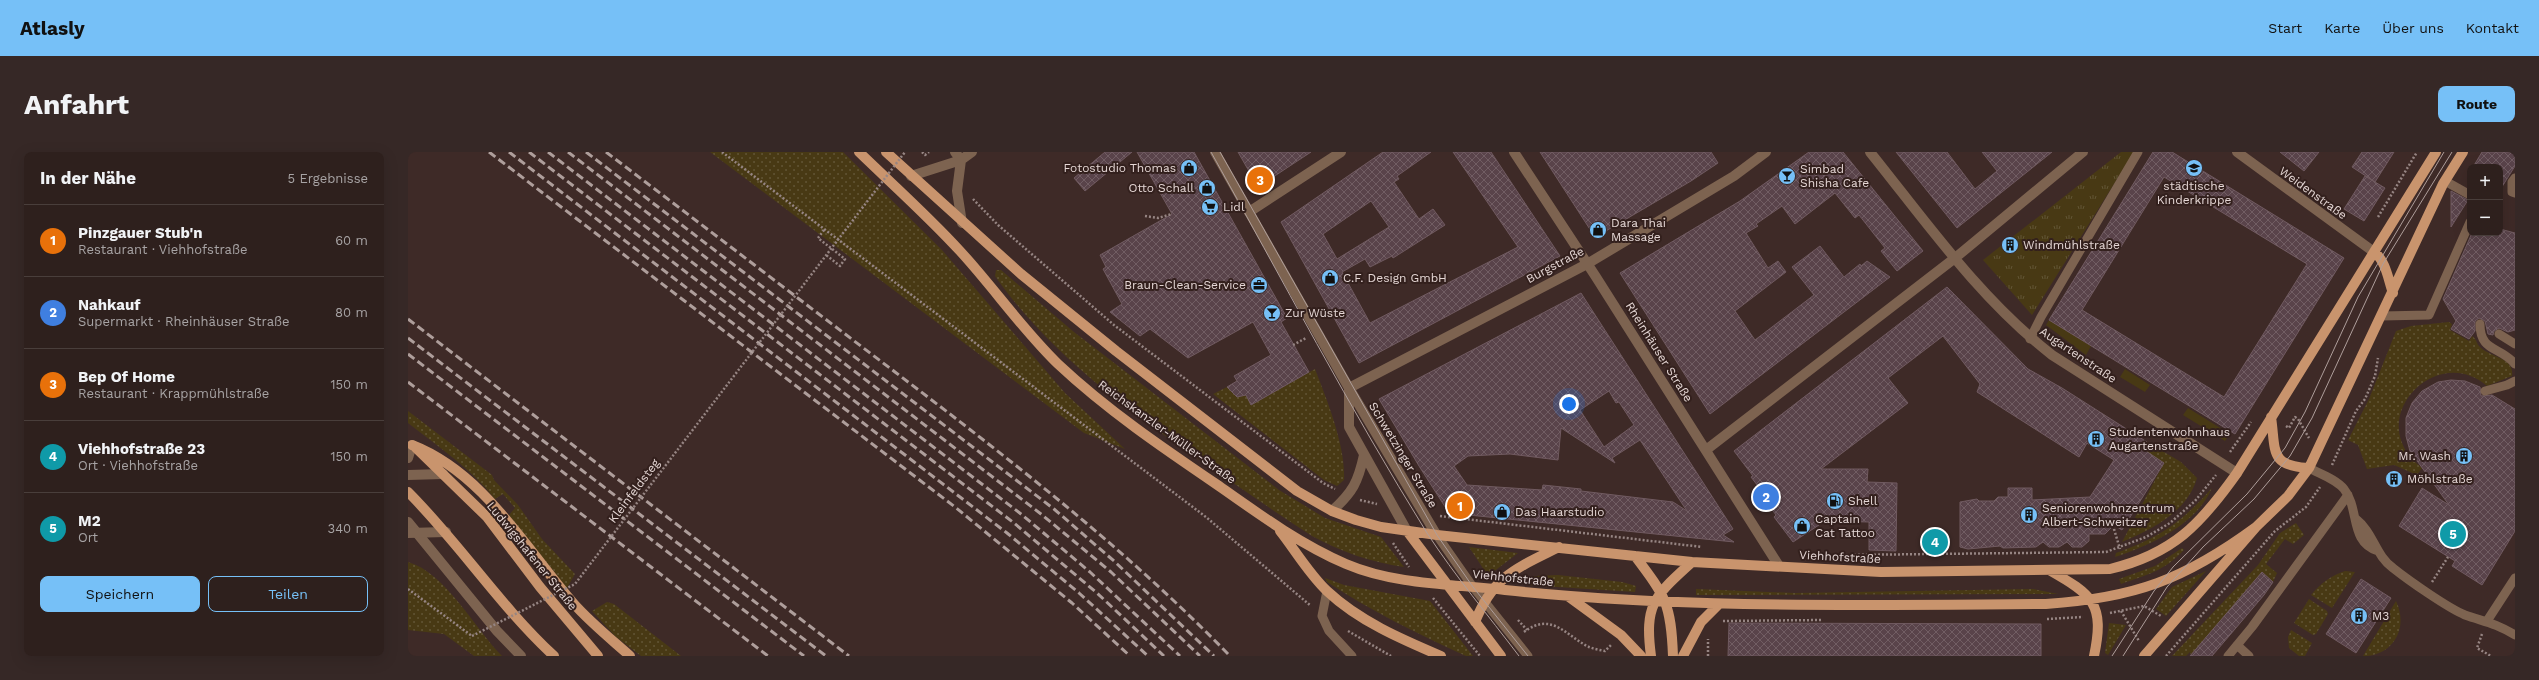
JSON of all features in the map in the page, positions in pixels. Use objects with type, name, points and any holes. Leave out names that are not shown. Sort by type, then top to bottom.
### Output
[{"type":"main road","name":"Reichskanzler-Müller-Straße","points":[[859,152],[960,251],[1030,335],[1057,363],[1103,404],[1135,428],[1276,526],[1326,555],[1368,572],[1444,583]]},
{"type":"main road","points":[[886,152],[962,223],[1116,351],[1297,491],[1332,511],[1381,527],[1407,531],[1444,583],[1501,656]]},
{"type":"main road","points":[[2238,473],[2271,417],[2436,152]]},
{"type":"main road","points":[[2144,656],[2256,527],[2284,500],[2309,468],[2326,436],[2445,181],[2463,152]]},
{"type":"main road","points":[[2374,252],[2380,256],[2384,264],[2393,293]]},
{"type":"main road","points":[[2271,417],[2276,452],[2280,460],[2288,467],[2309,468]]},
{"type":"main road","points":[[410,443],[450,463],[478,490],[575,605],[630,656]]},
{"type":"main road","name":"Ludwigshafener Straße","points":[[410,443],[487,517],[540,587],[598,656]]},
{"type":"main road","name":"Viehhofstraße","points":[[1407,531],[1692,562],[1881,572],[2110,569],[2151,556],[2169,546],[2211,510],[2238,473]]},
{"type":"main road","points":[[408,492],[446,532],[508,610],[554,656]]},
{"type":"main road","points":[[1276,526],[1326,591],[1350,610],[1382,628],[1441,656]]},
{"type":"main road","name":"Viehhofstraße","points":[[1444,583],[1569,597],[1718,605],[2046,604],[2091,601],[2117,596],[2176,576],[2207,560],[2256,527]]},
{"type":"main road","points":[[1475,622],[1484,600],[1492,589],[1511,570],[1559,547]]},
{"type":"main road","points":[[1635,556],[1661,590],[1667,603],[1673,656]]},
{"type":"main road","points":[[1651,656],[1648,623],[1653,602],[1661,590],[1692,562]]},
{"type":"main road","points":[[2049,570],[2077,587],[2091,601],[2098,616],[2099,632],[2094,656]]},
{"type":"main road","points":[[1569,597],[1621,635],[1641,656]]},
{"type":"main road","points":[[1683,656],[1701,622],[1718,605]]},
{"type":"street","points":[[911,176],[958,156],[972,152]]},
{"type":"street","name":"Schwetzinger Straße","points":[[1215,152],[1349,388],[1436,534]]},
{"type":"street","points":[[1249,212],[1341,152]]},
{"type":"street","name":"Rheinhäuser Straße","points":[[1514,152],[1779,566]]},
{"type":"street","name":"Burgstraße","points":[[1349,388],[1587,264],[1734,176],[1766,152]]},
{"type":"street","name":"Augartenstraße","points":[[1870,152],[1955,258],[2008,319],[2052,355],[2238,473]]},
{"type":"street","points":[[1706,450],[1955,258],[2084,152]]},
{"type":"street","name":"Weidenstraße","points":[[2238,152],[2374,252]]},
{"type":"street","points":[[958,156],[957,191],[962,223]]},
{"type":"street","name":"Schwetzinger Straße","points":[[1349,388],[1349,427],[1407,531]]},
{"type":"street","points":[[408,458],[410,443]]},
{"type":"street","points":[[1332,511],[1349,496],[1358,479],[1364,455]]},
{"type":"street","points":[[408,475],[443,474]]},
{"type":"street","points":[[408,522],[412,532],[497,631],[521,656]]},
{"type":"street","points":[[412,532],[446,532]]},
{"type":"lane","points":[[2030,338],[2138,152]]},
{"type":"lane","points":[[2515,178],[2512,182],[2512,192],[2515,194]]},
{"type":"lane","points":[[2445,181],[2467,193]]},
{"type":"lane","points":[[2382,316],[2429,315],[2467,229]]},
{"type":"lane","points":[[2435,302],[2444,305]]},
{"type":"lane","points":[[2480,324],[2480,335],[2486,344],[2515,364]]},
{"type":"lane","points":[[2499,334],[2515,343]]},
{"type":"lane","points":[[2485,390],[2507,385],[2515,381]]},
{"type":"lane","points":[[2309,468],[2342,487],[2348,495],[2356,518],[2369,531],[2378,551],[2392,568],[2464,614],[2496,624],[2515,635]]},
{"type":"lane","points":[[2228,656],[2238,645],[2348,495]]},
{"type":"lane","points":[[1436,534],[1473,587],[1516,638],[1528,656]]},
{"type":"lane","points":[[2487,621],[2515,578]]},
{"type":"lane","points":[[1326,591],[1322,616],[1329,631],[1352,656]]},
{"type":"lane","points":[[2238,645],[2250,656]]},
{"type":"path","points":[[722,152],[1206,517],[1322,616],[1391,656]]},
{"type":"path","points":[[824,230],[818,238],[820,240],[845,259],[840,266],[826,255],[905,152]]},
{"type":"path","points":[[922,152],[925,155],[929,152]]},
{"type":"path","points":[[2377,218],[2417,152]]},
{"type":"path","points":[[957,191],[980,205],[998,225],[1114,325],[1323,483],[1349,496],[1393,507]]},
{"type":"path","points":[[1145,216],[1158,218],[1172,214]]},
{"type":"path","name":"Kleinfeldsteg","points":[[408,589],[472,636],[575,584],[826,255]]},
{"type":"path","points":[[2271,417],[2289,428],[2295,417],[2298,419],[2307,438],[2310,439],[2314,430],[2342,443]]},
{"type":"path","points":[[1839,555],[2106,552],[2120,549],[2146,537],[2170,523],[2195,501],[2223,464]]},
{"type":"path","points":[[2166,656],[2186,631],[2275,531],[2306,507],[2326,477]]},
{"type":"path","points":[[1423,513],[1464,520],[1708,548]]},
{"type":"path","points":[[2114,529],[2120,549]]},
{"type":"path","points":[[1692,562],[1693,546]]},
{"type":"path","points":[[2427,591],[2448,557]]},
{"type":"path","points":[[2044,619],[2098,616],[2144,606],[2186,631]]},
{"type":"path","points":[[1701,622],[1828,620]]},
{"type":"path","points":[[2487,621],[2477,648],[2491,656]]},
{"type":"path","points":[[1516,638],[1536,624],[1545,623],[1561,628],[1589,647],[1605,651],[1621,635]]},
{"type":"green space","points":[[710,152],[843,152],[942,250],[1065,393],[1125,449],[1084,433]]},
{"type":"green space","points":[[2121,152],[2134,152],[2032,315],[1983,260]]},
{"type":"green space","points":[[996,270],[1001,270],[1074,332],[1279,490],[1325,518],[1381,537],[1404,567],[1356,556],[1312,536],[1166,437],[1086,375],[1061,352],[1015,303],[995,276]]},
{"type":"green space","points":[[2049,320],[2091,346],[2086,355],[2046,325]]},
{"type":"green space","points":[[2449,322],[2452,324],[2450,330],[2469,341],[2472,336],[2483,350],[2505,361],[2512,370],[2512,376],[2487,386],[2467,375],[2447,373],[2428,380],[2412,392],[2402,410],[2399,429],[2405,449],[2422,468],[2417,475],[2394,465],[2367,469],[2358,445],[2348,440],[2369,399],[2396,331],[2411,326]]},
{"type":"green space","points":[[1315,369],[1335,424],[1342,453],[1344,480],[1337,486],[1324,480],[1213,394],[1227,387],[1237,397],[1246,395],[1251,405]]},
{"type":"green space","points":[[2125,369],[2150,385],[2145,392],[2120,377]]},
{"type":"green space","points":[[2188,408],[2230,434],[2225,441],[2183,415]]},
{"type":"green space","points":[[408,411],[492,475],[494,480],[518,505],[542,539],[575,574],[567,588],[509,515],[515,508],[503,494],[495,499],[465,468],[408,423]]},
{"type":"green space","points":[[2147,442],[2181,462],[2197,478],[2192,490],[2177,510],[2157,525],[2122,542],[2164,463],[2143,450]]},
{"type":"green space","points":[[2212,488],[2205,501],[2184,523],[2157,540],[2115,557],[2116,553],[2145,541],[2169,528],[2180,520]]},
{"type":"green space","points":[[2296,523],[2304,535],[2293,544],[2285,539],[2266,564],[2277,573],[2273,582],[2262,572],[2191,655],[2190,652],[2186,656],[2172,656],[2258,565],[2280,533]]},
{"type":"green space","points":[[1469,547],[1518,553],[1488,576]]},
{"type":"green space","points":[[2182,548],[2184,550],[2177,557],[2162,568],[2121,584],[2119,579],[2155,566]]},
{"type":"green space","points":[[408,562],[422,568],[435,577],[447,589],[502,656],[474,656],[444,634],[408,630]]},
{"type":"green space","points":[[2206,571],[2166,616],[2156,609],[2172,587]]},
{"type":"green space","points":[[2345,571],[2355,572],[2332,608],[2311,595],[2326,580]]},
{"type":"green space","points":[[1558,575],[1622,582],[1636,586],[1635,592],[1526,585],[1522,583],[1535,576]]},
{"type":"green space","points":[[1325,578],[1344,585],[1430,601],[1473,656],[1466,656],[1395,622],[1344,593],[1327,582]]},
{"type":"green space","points":[[1696,589],[1795,593],[2033,589],[2058,594],[1696,595]]},
{"type":"green space","points":[[2309,599],[2327,611],[2328,614],[2316,634],[2313,635],[2294,623]]},
{"type":"green space","points":[[2396,601],[2400,611],[2401,621],[2396,639],[2383,651],[2374,655],[2363,656]]},
{"type":"green space","points":[[607,602],[614,604],[681,656],[641,656],[615,636],[592,611]]},
{"type":"green space","points":[[2109,623],[2126,625],[2108,655],[2105,653]]},
{"type":"green space","points":[[2291,630],[2312,643],[2305,656],[2299,656],[2289,648],[2288,637]]},
{"type":"building","points":[[1105,152],[1132,152],[1085,191],[1074,178]]},
{"type":"building","points":[[1137,152],[1194,152],[1287,318],[1281,322],[1309,372],[1251,405],[1246,395],[1237,397],[1227,387],[1237,381],[1234,376],[1271,355],[1253,322],[1188,358],[1150,329],[1140,336],[1110,312],[1122,304],[1103,269],[1106,267],[1100,255],[1172,214]]},
{"type":"building","points":[[1238,152],[1311,152],[1258,187]]},
{"type":"building","points":[[1383,152],[1431,152],[1397,176],[1399,179],[1394,182],[1419,219],[1433,209],[1445,225],[1393,258],[1392,256],[1370,267],[1365,259],[1342,272],[1370,323],[1518,247],[1453,152],[1491,152],[1560,256],[1359,363],[1281,222]],"holes":[[[1371,201],[1389,227],[1337,259],[1323,234]]]},
{"type":"building","points":[[1540,152],[1711,152],[1718,163],[1691,181],[1599,235],[1593,234]]},
{"type":"building","points":[[1809,152],[1843,152],[1923,251],[1897,271],[1881,251],[1885,248],[1859,215],[1855,218],[1835,193],[1795,224],[1782,206],[1756,224],[1758,226],[1746,233],[1768,268],[1778,261],[1786,272],[1735,311],[1755,340],[1814,295],[1792,267],[1820,246],[1844,277],[1860,264],[1861,266],[1867,261],[1890,277],[1710,414],[1620,273],[1740,201]]},
{"type":"building","points":[[1896,152],[1947,152],[1975,189],[1997,171],[1982,152],[2052,152],[1957,228]]},
{"type":"building","points":[[2153,152],[2172,152],[2344,258],[2235,434],[2049,320]],"holes":[[[2164,177],[2307,264],[2224,397],[2082,310]]]},
{"type":"building","points":[[2280,152],[2319,152],[2304,171]]},
{"type":"building","points":[[2362,152],[2394,152],[2375,182],[2352,167]]},
{"type":"building","points":[[2482,152],[2515,152],[2515,166],[2503,185],[2503,164],[2475,164]]},
{"type":"building","points":[[2365,176],[2385,188],[2364,221],[2344,209]]},
{"type":"building","points":[[2451,191],[2467,199],[2467,202],[2451,227]]},
{"type":"building","points":[[2503,230],[2515,233],[2515,330],[2508,332],[2499,328],[2494,331],[2493,335],[2488,334],[2485,321],[2479,318],[2475,321],[2475,331],[2469,339],[2451,329],[2456,321],[2443,299],[2471,236],[2503,236]]},
{"type":"building","points":[[1947,287],[2028,369],[2062,388],[2147,442],[2143,449],[2164,463],[2122,530],[2114,525],[2105,534],[2089,534],[2089,541],[2082,547],[2072,547],[2067,542],[2059,547],[2049,547],[2043,542],[2036,547],[2003,548],[2000,546],[1968,549],[1960,547],[1960,502],[1977,499],[1979,501],[1994,501],[1998,497],[2008,497],[2008,488],[2032,488],[2032,500],[2090,497],[2114,460],[2087,443],[2079,457],[1977,392],[1980,384],[1943,336],[1888,378],[1908,403],[1821,469],[1868,469],[1867,482],[1897,483],[1896,551],[1869,550],[1869,522],[1825,521],[1793,542],[1774,517],[1776,515],[1759,491],[1761,490],[1751,477],[1753,476],[1734,451]]},
{"type":"building","points":[[1581,293],[1733,529],[1723,535],[1734,542],[1449,513],[1379,399]],"holes":[[[1609,391],[1616,403],[1619,402],[1634,425],[1604,447],[1580,410]],[[1561,428],[1615,463],[1612,458],[1640,440],[1687,511],[1673,502],[1581,491],[1581,489],[1543,485],[1542,490],[1467,485],[1454,466],[1468,456],[1510,454],[1558,460]]]},
{"type":"building","name":"Mr. Wash","points":[[2451,380],[2465,381],[2480,387],[2481,396],[2492,395],[2515,409],[2515,531],[2482,585],[2452,566],[2455,561],[2399,526],[2422,488],[2449,505],[2410,451],[2406,436],[2406,418],[2412,403],[2422,391],[2438,382]]},
{"type":"building","points":[[2262,572],[2273,582],[2264,595],[2212,656],[2190,656]]},
{"type":"building","name":"M3","points":[[2361,579],[2391,598],[2356,653],[2326,634]]},
{"type":"building","points":[[1729,623],[2041,624],[2041,656],[1728,656]]},
{"type":"tram line","points":[[1211,152],[1371,439],[1427,533],[1460,580],[1519,656]]},
{"type":"tram line","points":[[1220,152],[1437,535],[1473,587],[1528,656]]},
{"type":"tram line","points":[[2112,656],[2154,591],[2173,567],[2247,494],[2285,448],[2305,412],[2358,297],[2444,152]]},
{"type":"tram line","points":[[2123,656],[2167,587],[2203,547],[2254,499],[2290,456],[2312,418],[2383,264],[2452,152]]},
{"type":"railway","points":[[489,152],[955,507],[1072,603],[1130,656]]},
{"type":"railway","points":[[509,152],[1007,533],[1079,593],[1148,656]]},
{"type":"railway","points":[[529,152],[1014,523],[1097,593],[1164,656]]},
{"type":"railway","points":[[548,152],[1021,514],[1090,572],[1180,656]]},
{"type":"railway","points":[[568,152],[1041,514],[1111,572],[1200,656]]},
{"type":"railway","points":[[586,152],[1054,509],[1114,561],[1214,656]]},
{"type":"railway","points":[[606,152],[939,405],[1025,473],[1151,579],[1230,656]]},
{"type":"railway","points":[[408,319],[849,656]]},
{"type":"railway","points":[[408,338],[826,656]]},
{"type":"railway","points":[[408,354],[804,656]]},
{"type":"railway","points":[[408,382],[768,656]]},
{"type":"place","name":"Fotostudio Thomas","points":[[1189,168]]},
{"type":"place","name":"städtische Kinderkrippe","points":[[2194,168]]},
{"type":"place","name":"Simbad Shisha Cafe","points":[[1787,176]]},
{"type":"place","name":"Bep Of Home","points":[[1260,180]]},
{"type":"place","name":"Otto Schall","points":[[1207,188]]},
{"type":"place","name":"Lidl","points":[[1210,207]]},
{"type":"place","name":"Dara Thai Massage","points":[[1598,230]]},
{"type":"place","name":"Windmühlstraße","points":[[2010,245]]},
{"type":"place","name":"C.F. Design GmbH","points":[[1330,278]]},
{"type":"place","name":"Braun-Clean-Service","points":[[1259,285]]},
{"type":"place","name":"Zur Wüste","points":[[1272,313]]},
{"type":"place","name":"Studentenwohnhaus Augartenstraße","points":[[2096,439]]},
{"type":"place","name":"Mr. Wash","points":[[2464,456]]},
{"type":"place","name":"Möhlstraße","points":[[2394,479]]},
{"type":"place","name":"Nahkauf","points":[[1766,497]]},
{"type":"place","name":"Shell","points":[[1835,501]]},
{"type":"place","name":"Pinzgauer Stub'n","points":[[1460,506]]},
{"type":"place","name":"Das Haarstudio","points":[[1502,512]]},
{"type":"place","name":"Seniorenwohnzentrum Albert-Schweitzer","points":[[2029,515]]},
{"type":"place","name":"Captain Cat Tattoo","points":[[1802,526]]},
{"type":"place","name":"M2","points":[[2453,534]]},
{"type":"place","name":"Viehhofstraße 23","points":[[1935,542]]},
{"type":"place","name":"M3","points":[[2359,616]]}]
